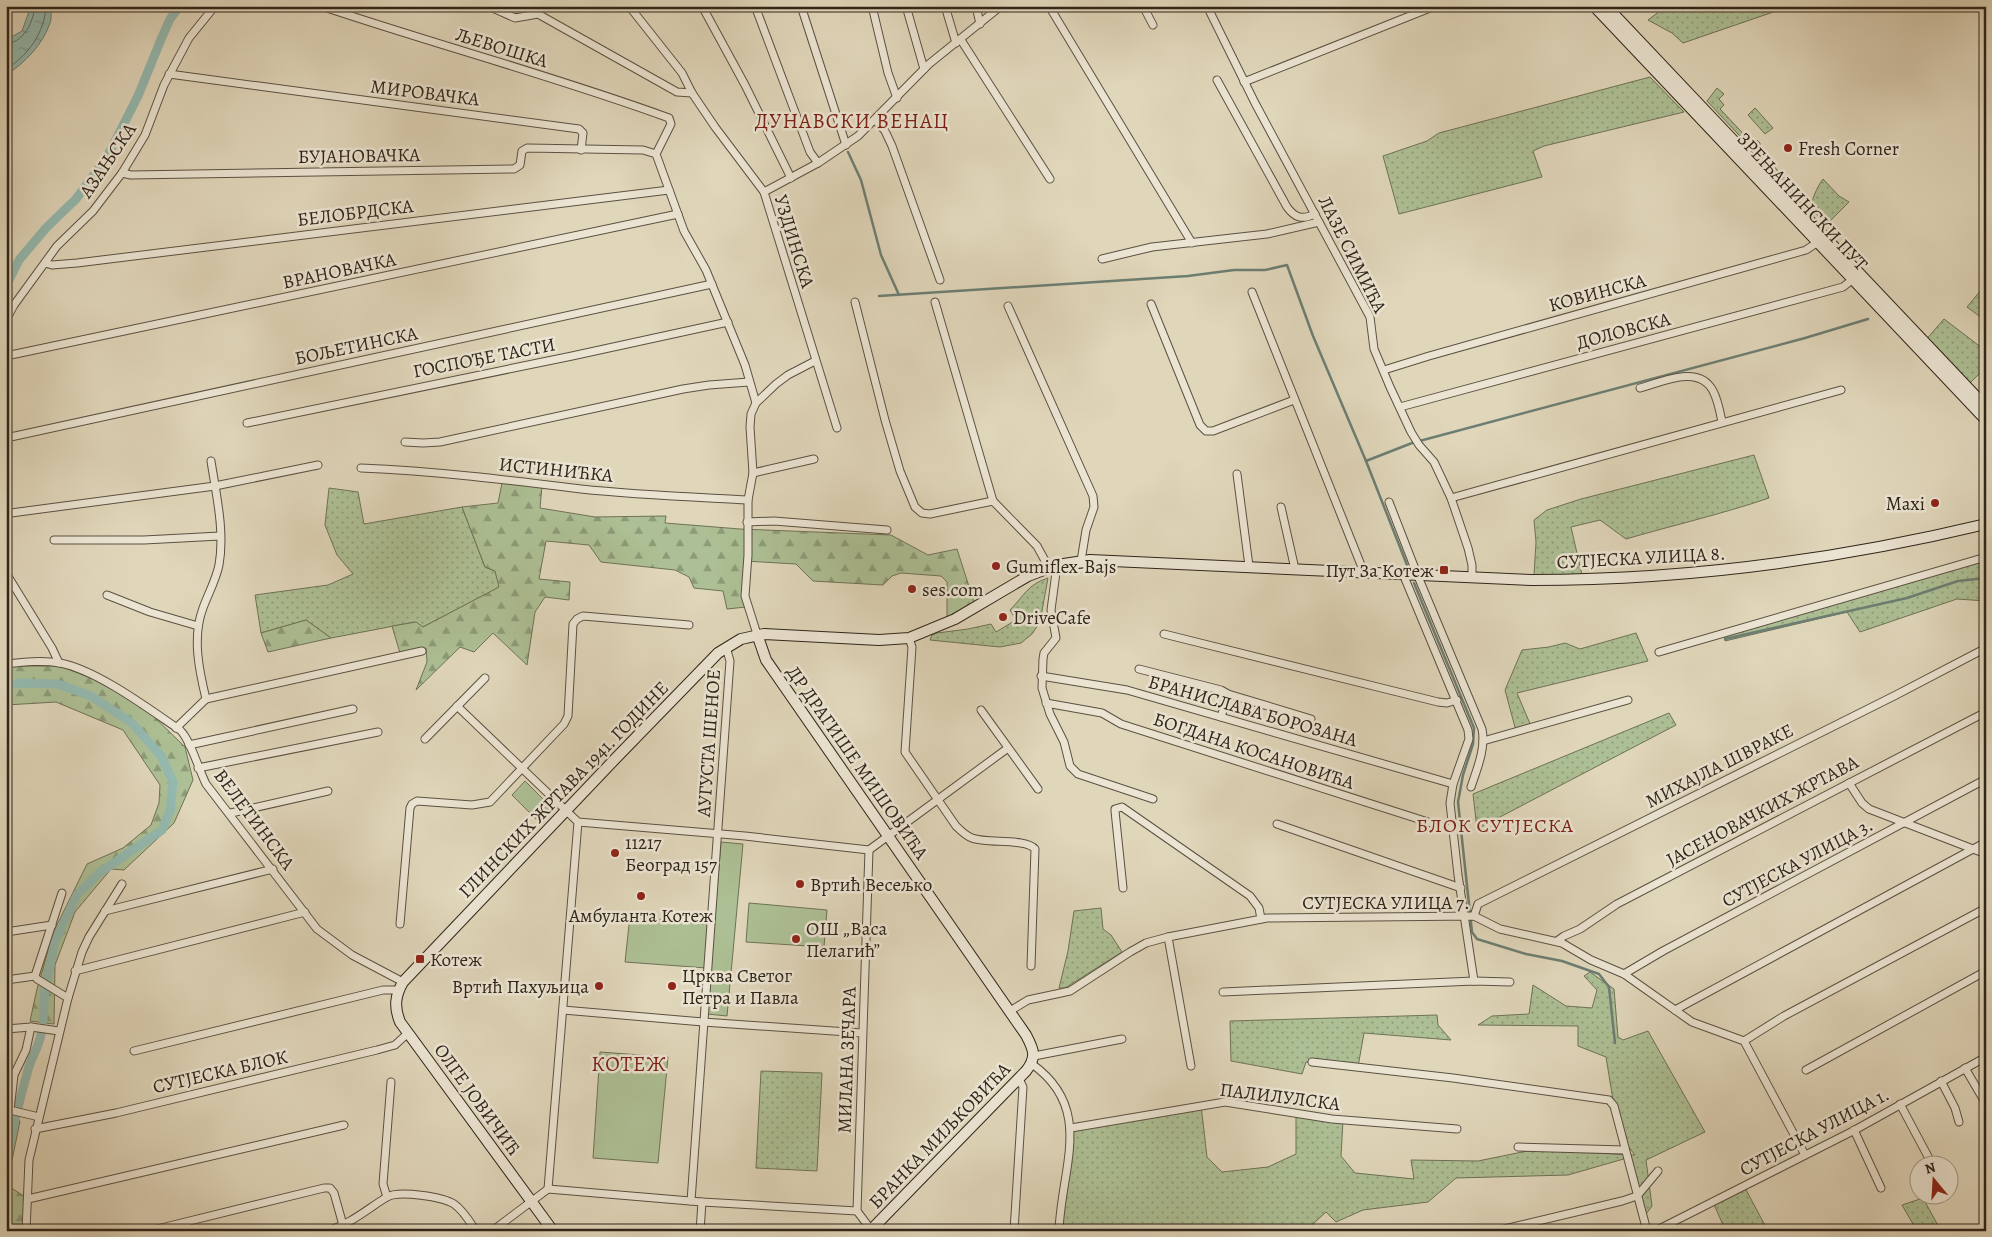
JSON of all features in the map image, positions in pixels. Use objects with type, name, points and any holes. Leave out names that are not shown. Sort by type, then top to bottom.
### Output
[{"type":"street","name":"АЗАЊСКА","points":[[6,320],[14,305],[65,237],[93,211],[122,173],[145,135],[169,74],[189,38],[215,6]]},
{"type":"street","name":"ЉЕВОШКА","points":[[321,6],[413,37],[623,101],[669,118],[671,121],[656,154]]},
{"type":"street","points":[[488,6],[515,18],[538,14],[677,92],[692,93]]},
{"type":"street","name":"УЗДИНСКА","points":[[629,6],[682,72],[692,93],[715,127],[764,192],[837,428]]},
{"type":"street","points":[[702,6],[745,85],[791,178]]},
{"type":"street","points":[[755,6],[810,152],[818,163]]},
{"type":"street","points":[[801,6],[846,145]]},
{"type":"street","points":[[872,6],[888,73],[897,98]]},
{"type":"street","points":[[906,6],[924,69]]},
{"type":"street","points":[[945,6],[959,41],[1050,180]]},
{"type":"street","points":[[976,6],[980,24]]},
{"type":"street","points":[[764,192],[818,163],[846,145],[897,98],[924,69],[1002,6]]},
{"type":"street","points":[[1050,6],[1192,243]]},
{"type":"street","points":[[1143,6],[1154,25]]},
{"type":"street","name":"ЛАЗЕ СИМИЋА","points":[[1207,6],[1244,82],[1370,317],[1374,348],[1400,407],[1415,439],[1434,462],[1451,498],[1470,554],[1472,577]]},
{"type":"street","points":[[1244,82],[1434,6]]},
{"type":"street","name":"ЗРЕЊАНИНСКИ ПУТ","points":[[1594,6],[1986,420]]},
{"type":"street","name":"ЗРЕЊАНИНСКИ ПУТ","points":[[1606,6],[1986,407]]},
{"type":"street","name":"МИРОВАЧКА","points":[[169,74],[578,129],[583,133],[581,150]]},
{"type":"street","points":[[1217,80],[1287,207],[1293,215],[1301,218],[1315,214]]},
{"type":"street","points":[[874,120],[885,132],[892,146],[940,280]]},
{"type":"street","name":"БУЈАНОВАЧКА","points":[[122,173],[131,175],[514,169],[520,165],[524,148],[581,150]]},
{"type":"street","points":[[581,150],[643,150],[656,154],[689,242],[698,254],[728,322],[745,365],[756,403]]},
{"type":"street","name":"БЕЛОБРДСКА","points":[[46,263],[52,265],[77,263],[669,190]]},
{"type":"street","name":"ВРАНОВАЧКА","points":[[6,356],[678,214]]},
{"type":"street","points":[[1102,259],[1152,247],[1268,234],[1320,222]]},
{"type":"street","name":"КОВИНСКА","points":[[1384,370],[1806,250],[1818,242]]},
{"type":"street","name":"ДОЛОВСКА","points":[[1400,407],[1843,287],[1852,280]]},
{"type":"street","name":"БОЉЕТИНСКА","points":[[6,438],[712,284]]},
{"type":"street","points":[[1252,292],[1362,565],[1362,571]]},
{"type":"street","points":[[855,302],[885,420],[900,471],[915,507],[922,513],[930,514],[992,501]]},
{"type":"street","points":[[935,302],[992,501],[1037,546],[1053,567],[1051,610],[1056,638],[1044,653],[1041,676],[1042,688],[1046,704],[1061,734],[1070,766],[1075,772],[1153,799]]},
{"type":"street","points":[[1151,304],[1200,425],[1206,431],[1213,431],[1294,400]]},
{"type":"street","points":[[1008,306],[1093,496],[1094,507],[1086,530],[1081,561]]},
{"type":"street","name":"ГОСПОЂЕ ТАСТИ","points":[[247,423],[728,322]]},
{"type":"street","points":[[757,634],[745,596],[748,555],[748,500],[753,473],[750,421],[756,403],[764,394],[788,376],[815,361]]},
{"type":"street","points":[[1640,388],[1674,378],[1688,376],[1698,378],[1706,382],[1713,391],[1722,422]]},
{"type":"street","points":[[405,442],[440,442],[683,389],[749,382]]},
{"type":"street","points":[[1451,498],[1841,390]]},
{"type":"street","points":[[753,473],[814,459]]},
{"type":"street","points":[[206,699],[197,653],[198,626],[202,610],[216,578],[219,563],[220,536],[211,462]]},
{"type":"street","points":[[11,513],[215,486],[318,466]]},
{"type":"street","name":"ИСТИНИЋКА","points":[[361,468],[400,469],[669,496],[748,500]]},
{"type":"street","points":[[1237,474],[1249,566]]},
{"type":"street","points":[[1389,502],[1468,697],[1479,718],[1483,741],[1471,787]]},
{"type":"street","points":[[1281,507],[1295,569]]},
{"type":"street","points":[[747,522],[774,521],[887,530]]},
{"type":"street","name":"СУТЈЕСКА УЛИЦА 8.","points":[[757,634],[879,640],[909,638],[955,619],[1007,587],[1053,567],[1081,561],[1141,561],[1532,580],[1580,580],[1735,569],[1848,553],[1986,524]]},
{"type":"street","points":[[54,540],[144,540],[220,536]]},
{"type":"street","points":[[1659,652],[1986,557]]},
{"type":"street","points":[[6,573],[52,648],[59,663]]},
{"type":"street","points":[[1403,574],[1467,726],[1469,739],[1453,784],[1450,803],[1474,981]]},
{"type":"street","points":[[107,595],[150,612],[198,626]]},
{"type":"street","points":[[400,924],[410,808],[412,804],[417,801],[472,805],[490,802],[564,724],[568,716],[574,624],[577,619],[583,616],[689,625]]},
{"type":"street","name":"ГЛИНСКИХ ЖРТАВА 1941. ГОДИНЕ","points":[[401,986],[698,673],[726,647],[740,639],[757,634]]},
{"type":"street","name":"ДР ДРАГИШЕ МИШОВИЋА","points":[[757,634],[766,660],[1026,1035],[1032,1048],[1033,1060]]},
{"type":"street","points":[[1164,634],[1438,702],[1447,703],[1456,700]]},
{"type":"street","points":[[909,638],[912,647],[905,752],[956,826],[966,835],[979,840],[1028,845],[1035,849],[1031,966]]},
{"type":"street","name":"АУГУСТА ШЕНОЕ","points":[[691,1201],[730,661],[726,647]]},
{"type":"street","name":"МИХАЈЛА ШВРАКЕ","points":[[1474,916],[1478,904],[1887,700],[1986,648]]},
{"type":"street","points":[[176,728],[206,699],[422,651]]},
{"type":"street","name":"ВЕЛЕТИНСКА","points":[[6,664],[36,662],[59,663],[70,666],[106,682],[184,734],[206,784],[318,929],[327,938],[401,986]]},
{"type":"street","points":[[1139,669],[1222,690],[1228,694],[1311,719]]},
{"type":"street","name":"БРАНИСЛАВА БОРОЗАНА","points":[[1041,676],[1118,688],[1453,784]]},
{"type":"street","points":[[425,739],[485,678]]},
{"type":"street","points":[[1221,717],[1228,694]]},
{"type":"street","points":[[1483,741],[1628,700]]},
{"type":"street","name":"БОГДАНА КОСАНОВИЋА","points":[[1046,704],[1102,713],[1121,724],[1453,830]]},
{"type":"street","points":[[457,706],[524,768],[578,822],[868,850],[1008,748]]},
{"type":"street","points":[[189,745],[354,709]]},
{"type":"street","points":[[980,710],[1038,789]]},
{"type":"street","name":"ЈАСЕНОВАЧКИХ ЖРТАВА","points":[[1557,941],[1585,926],[1617,904],[1986,712]]},
{"type":"street","points":[[198,768],[378,732]]},
{"type":"street","name":"СУТЈЕСКА УЛИЦА 3.","points":[[1624,974],[1663,951],[1986,779]]},
{"type":"street","points":[[1849,784],[1865,806],[1986,854]]},
{"type":"street","points":[[230,814],[328,790]]},
{"type":"street","points":[[1123,888],[1115,811],[1122,807],[1250,896],[1259,908],[1261,919]]},
{"type":"street","points":[[548,1189],[578,822]]},
{"type":"street","points":[[1277,824],[1461,888]]},
{"type":"street","points":[[1675,1010],[1986,842]]},
{"type":"street","name":"МИЛАНА ЗЕЧАРА","points":[[857,1210],[868,850]]},
{"type":"street","points":[[105,911],[273,869]]},
{"type":"street","points":[[26,1231],[29,1160],[35,1129],[75,971],[89,937],[122,884]]},
{"type":"street","points":[[35,976],[62,893]]},
{"type":"street","points":[[1805,1155],[1744,1041],[1784,1016],[1986,908]]},
{"type":"street","points":[[75,971],[305,912]]},
{"type":"street","name":"СУТЈЕСКА УЛИЦА 7.","points":[[1010,1011],[1028,1000],[1070,991],[1146,943],[1168,936],[1261,919],[1465,915],[1474,916],[1500,929],[1557,941],[1624,974],[1699,1025],[1744,1041]]},
{"type":"street","points":[[6,932],[52,925]]},
{"type":"street","points":[[1168,936],[1191,1066]]},
{"type":"street","points":[[1806,1070],[1986,971]]},
{"type":"street","points":[[6,980],[35,976]]},
{"type":"street","points":[[35,976],[36,979],[68,998]]},
{"type":"street","points":[[1223,992],[1474,981],[1510,982]]},
{"type":"street","points":[[134,1051],[401,986]]},
{"type":"street","name":"ОЛГЕ ЈОВИЧИЋ","points":[[401,986],[396,1009],[400,1022],[553,1231]]},
{"type":"street","points":[[563,1010],[862,1033]]},
{"type":"street","points":[[6,1029],[32,1027],[59,1031]]},
{"type":"street","points":[[32,1027],[26,1050],[14,1075],[10,1112],[39,1117]]},
{"type":"street","name":"СУТЈЕСКА БЛОК","points":[[35,1129],[116,1113],[378,1050],[395,1045],[408,1033]]},
{"type":"street","points":[[1059,1231],[1070,1128],[1066,1107],[1059,1092],[1033,1060],[1122,1040]]},
{"type":"street","name":"СУТЈЕСКА УЛИЦА 1.","points":[[1655,1231],[1854,1130],[1986,1057]]},
{"type":"street","name":"БРАНКА МИЉКОВИЋА","points":[[871,1230],[1019,1079],[1033,1060]]},
{"type":"street","points":[[1312,1062],[1472,1080],[1603,1098],[1612,1102],[1647,1231]]},
{"type":"street","points":[[1965,1068],[1986,1104]]},
{"type":"street","points":[[6,1074],[14,1075]]},
{"type":"street","points":[[1014,1231],[1023,1087],[1019,1079]]},
{"type":"street","points":[[1941,1081],[1955,1108],[1959,1122]]},
{"type":"street","points":[[387,1197],[383,1184],[391,1082]]},
{"type":"street","name":"ПАЛИЛУЛСКА","points":[[1070,1128],[1225,1102],[1332,1119],[1457,1129]]},
{"type":"street","points":[[1900,1104],[1927,1154]]},
{"type":"street","points":[[28,1199],[344,1125]]},
{"type":"street","points":[[1854,1130],[1881,1188]]},
{"type":"street","points":[[1518,1147],[1625,1150]]},
{"type":"street","points":[[1496,1231],[1622,1202],[1637,1196],[1658,1172]]},
{"type":"street","points":[[149,1231],[324,1188],[330,1188],[334,1193],[343,1225]]},
{"type":"street","points":[[492,1231],[548,1189],[702,1202],[857,1210],[871,1230]]},
{"type":"street","points":[[327,1231],[362,1215],[387,1197],[400,1194],[447,1201],[456,1205],[476,1231]]},
{"type":"street","points":[[700,1231],[702,1202]]},
{"type":"green space","points":[[1661,6],[1785,6],[1782,9],[1683,43],[1672,33],[1648,20],[1660,11]]},
{"type":"green space","points":[[1650,77],[1684,112],[1544,146],[1533,151],[1542,177],[1399,214],[1383,156],[1427,141],[1439,133]]},
{"type":"green space","points":[[1717,88],[1724,94],[1719,99],[1724,105],[1720,109],[1753,144],[1757,140],[1760,143],[1760,148],[1753,150],[1707,101]]},
{"type":"green space","points":[[1755,108],[1773,128],[1765,134],[1748,115]]},
{"type":"green space","points":[[1762,159],[1770,162],[1800,195],[1802,200]]},
{"type":"green space","points":[[1823,179],[1839,196],[1849,202],[1827,224],[1816,214],[1812,207],[1815,194]]},
{"type":"green space","points":[[1986,284],[1986,321],[1967,307]]},
{"type":"green space","points":[[1944,319],[1986,351],[1986,370],[1984,369],[1966,387],[1924,342]]},
{"type":"green space","points":[[1754,455],[1769,498],[1626,539],[1600,520],[1571,527],[1582,575],[1534,575],[1536,542],[1534,520],[1547,510],[1581,499]]},
{"type":"green space","points":[[502,483],[542,486],[540,508],[595,517],[666,516],[665,523],[740,529],[891,535],[928,555],[957,549],[974,602],[947,617],[947,582],[941,576],[901,573],[892,576],[883,585],[813,581],[796,564],[745,561],[746,607],[727,609],[723,591],[694,588],[689,577],[675,570],[601,562],[589,545],[546,541],[539,579],[570,582],[569,600],[545,597],[535,612],[527,665],[493,633],[474,652],[460,647],[416,690],[427,662],[426,648],[400,653],[392,626],[416,622],[423,627],[499,587],[495,571],[485,567],[462,507],[498,503]]},
{"type":"green space","points":[[329,488],[358,492],[364,524],[462,507],[485,567],[495,571],[500,587],[417,630],[415,622],[331,638],[306,620],[261,633],[255,595],[328,585],[353,574],[337,555],[325,525]]},
{"type":"green space","points":[[1986,558],[1986,601],[1957,599],[1860,632],[1847,612],[1725,641],[1724,636],[1715,635],[1773,622]]},
{"type":"green space","points":[[1048,578],[1040,622],[1032,634],[1021,643],[1000,647],[930,640],[932,635],[937,633],[991,624],[996,632],[1016,620],[1010,610],[1027,591]]},
{"type":"green space","points":[[306,620],[331,638],[268,652],[261,633]]},
{"type":"green space","points":[[1636,633],[1648,661],[1517,693],[1531,726],[1516,731],[1505,690],[1522,650],[1565,643],[1580,649]]},
{"type":"green space","points":[[15,666],[60,666],[106,684],[146,709],[185,747],[193,780],[174,823],[124,870],[111,869],[75,912],[55,965],[54,1024],[30,1021],[54,931],[87,864],[123,848],[151,825],[159,803],[160,785],[123,730],[56,702],[6,705],[6,668]]},
{"type":"green space","points":[[1669,713],[1676,725],[1477,829],[1473,794]]},
{"type":"green space","points":[[525,781],[551,807],[537,820],[512,795]]},
{"type":"green space","points":[[721,842],[743,844],[727,1016],[707,1014]]},
{"type":"green space","points":[[749,903],[827,910],[824,947],[746,942]]},
{"type":"green space","points":[[1101,908],[1103,929],[1111,935],[1122,952],[1065,988],[1059,988],[1068,951],[1074,911]]},
{"type":"green space","points":[[630,916],[710,925],[707,968],[625,962]]},
{"type":"green space","points":[[1590,972],[1614,989],[1618,1037],[1623,1040],[1648,1031],[1705,1132],[1646,1160],[1652,1206],[1643,1218],[1627,1158],[1568,1175],[1456,1178],[1428,1202],[1363,1210],[1336,1222],[1326,1212],[1313,1224],[1313,1231],[1059,1231],[1071,1128],[1201,1105],[1207,1157],[1222,1172],[1268,1167],[1296,1154],[1296,1114],[1343,1120],[1341,1156],[1355,1173],[1414,1179],[1411,1160],[1478,1161],[1532,1150],[1635,1155],[1623,1140],[1614,1106],[1606,1057],[1578,1046],[1578,1026],[1478,1025],[1492,1016],[1529,1014],[1533,985],[1566,1006],[1592,1008],[1597,990],[1584,976]]},
{"type":"green space","points":[[1437,1015],[1438,1025],[1451,1040],[1364,1033],[1358,1067],[1306,1062],[1302,1074],[1231,1061],[1230,1021]]},
{"type":"green space","points":[[600,1052],[668,1057],[658,1163],[593,1158]]},
{"type":"green space","points":[[761,1071],[822,1073],[817,1171],[756,1168]]},
{"type":"green space","points":[[10,1116],[20,1121],[7,1185],[28,1199],[23,1231],[6,1231],[6,1123]]},
{"type":"green space","points":[[1744,1186],[1768,1231],[1728,1231],[1723,1225],[1713,1202]]},
{"type":"green space","points":[[1910,1202],[1910,1204],[1926,1204],[1941,1231],[1917,1231],[1902,1205]]},
{"type":"water","points":[[31,6],[51,6],[50,23],[38,46],[20,65],[6,75],[6,40],[22,31]]},
{"type":"waterway","points":[[6,286],[19,260],[46,228],[76,199],[107,157],[138,96],[170,19],[180,6]]},
{"type":"waterway","points":[[848,152],[861,180],[881,255],[899,295]]},
{"type":"waterway","points":[[879,296],[1188,276],[1234,270],[1265,270],[1287,265],[1313,336],[1366,461],[1412,443],[1805,338],[1868,319]]},
{"type":"waterway","points":[[1366,461],[1407,565]]},
{"type":"waterway","points":[[1725,639],[1907,598],[1958,581],[1986,578]]},
{"type":"waterway","points":[[1414,583],[1474,728],[1473,744],[1463,775],[1458,802],[1472,932],[1477,939],[1526,954],[1562,961],[1599,974],[1609,987],[1615,1043]]},
{"type":"waterway","points":[[6,686],[18,683],[58,684],[91,696],[132,723],[161,756],[173,782],[170,811],[162,830],[99,873],[77,895],[55,941],[45,989],[43,1020]]},
{"type":"waterway","points":[[6,1162],[29,1066],[41,1034]]},
{"type":"place","name":"Fresh Corner","points":[[1788,148]]},
{"type":"place","name":"Maxi","points":[[1935,503]]},
{"type":"place","name":"Gumiflex-Bajs","points":[[996,566]]},
{"type":"place","name":"Пут За Котеж","points":[[1444,570]]},
{"type":"place","name":"ses.com","points":[[912,589]]},
{"type":"place","name":"DriveCafe","points":[[1003,617]]},
{"type":"place","name":"11217 Београд 157","points":[[615,853]]},
{"type":"place","name":"Вртић Весељко","points":[[800,884]]},
{"type":"place","name":"Амбуланта Котеж","points":[[641,896]]},
{"type":"place","name":"ОШ „Васа Пелагић”","points":[[796,939]]},
{"type":"place","name":"Котеж","points":[[420,959]]},
{"type":"place","name":"Вртић Пахуљица","points":[[599,986]]},
{"type":"place","name":"Црква Светог Петра и Павла","points":[[672,986]]},
{"type":"district","name":"ДУНАВСКИ ВЕНАЦ","points":[[852,121]]},
{"type":"district","name":"БЛОК СУТЈЕСКА","points":[[1495,825]]},
{"type":"district","name":"КОТЕЖ","points":[[629,1064]]}]
